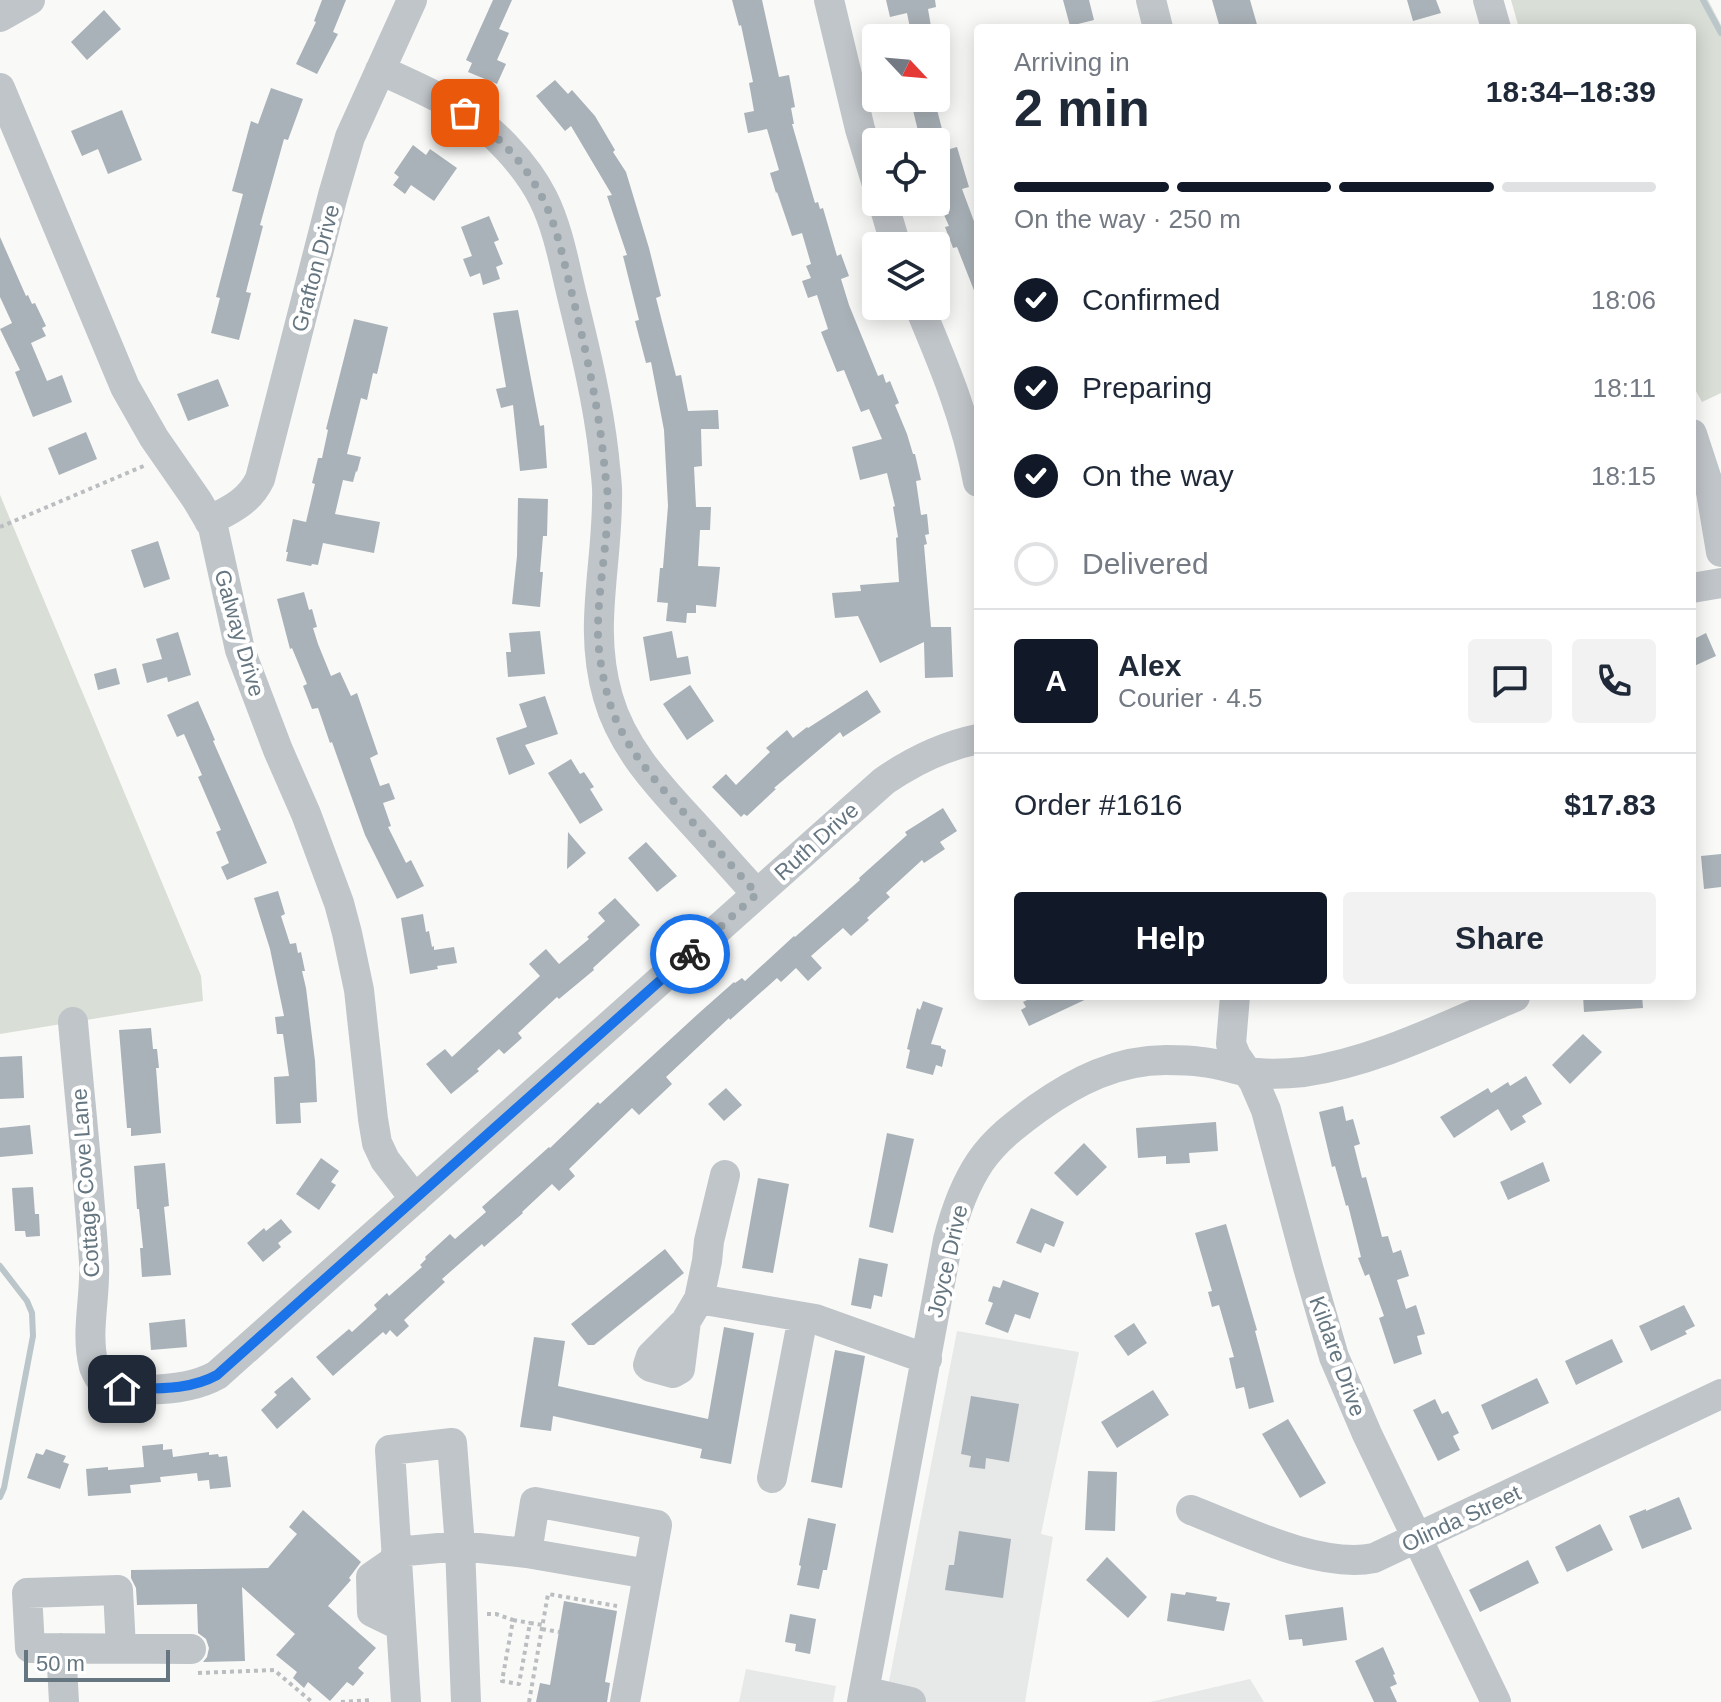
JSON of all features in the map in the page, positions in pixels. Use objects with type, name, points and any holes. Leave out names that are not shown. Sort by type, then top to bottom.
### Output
[{"type":"street","points":[[0,17],[30,0]]},
{"type":"street","name":"Grafton Drive","points":[[209,521],[237,506],[249,496],[260,479],[350,137],[412,0]]},
{"type":"street","points":[[829,0],[862,136]]},
{"type":"street","points":[[1151,0],[1157,24]]},
{"type":"street","points":[[1488,0],[1495,24]]},
{"type":"street","points":[[380,70],[450,102],[481,123],[507,147],[543,199],[559,241],[588,359],[601,428],[608,495],[598,637],[609,700],[638,758],[661,788],[757,894]]},
{"type":"street","name":"Galway Drive","points":[[0,88],[111,357],[132,400],[213,527],[240,650],[306,814],[347,933],[359,990],[377,1143],[385,1160],[415,1199]]},
{"type":"street","points":[[925,320],[949,378],[974,464]]},
{"type":"street","points":[[1696,446],[1711,492],[1721,552]]},
{"type":"street","points":[[1696,587],[1721,583]]},
{"type":"street","name":"Ruth Drive","points":[[107,1387],[185,1387],[217,1375],[884,781],[939,750],[974,740]]},
{"type":"street","name":"Kildare Drive","points":[[1235,1000],[1231,1044],[1254,1082],[1266,1110],[1334,1357],[1367,1434],[1496,1702]]},
{"type":"street","name":"Joyce Drive","points":[[863,1697],[948,1240],[964,1189],[980,1162],[997,1142],[1018,1122],[1064,1090],[1115,1067],[1163,1060],[1204,1062],[1247,1072],[1300,1072],[1333,1067],[1356,1061],[1508,1000]]},
{"type":"street","name":"Cottage Cove Lane","points":[[73,1022],[94,1267],[91,1336],[94,1366],[107,1387]]},
{"type":"street","points":[[725,1175],[707,1261],[692,1310],[815,1319],[927,1359]]},
{"type":"street","points":[[772,1478],[803,1317]]},
{"type":"street","name":"Olinda Street","points":[[1191,1510],[1317,1557],[1346,1561],[1374,1558],[1721,1394]]},
{"type":"street","points":[[406,1702],[390,1450],[452,1443],[460,1546],[466,1702]]},
{"type":"street","points":[[527,1553],[535,1502],[657,1525],[625,1702]]},
{"type":"street","points":[[396,1556],[460,1546],[527,1553],[648,1574]]},
{"type":"street","points":[[121,1648],[118,1590],[27,1593],[30,1648],[121,1648],[194,1661]]},
{"type":"street","points":[[61,1648],[64,1702]]},
{"type":"street","points":[[863,1697],[911,1702]]},
{"type":"path","points":[[0,527],[167,456]]},
{"type":"path","points":[[529,1702],[548,1594],[628,1608]]},
{"type":"path","points":[[484,1614],[496,1614],[559,1632]]},
{"type":"path","points":[[513,1620],[502,1681],[519,1684],[530,1623]]},
{"type":"path","points":[[194,1661],[274,1670],[312,1702]]},
{"type":"path","points":[[341,1702],[371,1700]]},
{"type":"shaded area","points":[[1511,0],[1708,0],[1721,25],[1721,393],[1702,402],[1696,391],[1696,24],[1518,24]]},
{"type":"shaded area","points":[[0,495],[201,976],[203,1001],[0,1034]]},
{"type":"shaded area","points":[[957,1331],[1079,1352],[1041,1534],[1053,1537],[1025,1702],[885,1702]]},
{"type":"shaded area","points":[[746,1669],[836,1686],[833,1702],[739,1702]]},
{"type":"shaded area","points":[[1250,1679],[1264,1702],[1150,1702]]},
{"type":"building","points":[[322,0],[346,0],[333,32],[338,34],[317,74],[296,64],[316,22]]},
{"type":"building","points":[[493,0],[512,0],[499,29],[509,33],[497,60],[506,64],[497,84],[468,72],[472,63],[466,60]]},
{"type":"building","points":[[732,0],[762,0],[779,77],[789,75],[795,107],[791,108],[792,124],[815,203],[818,202],[820,209],[823,208],[837,256],[841,254],[849,276],[841,279],[849,305],[878,376],[883,374],[886,383],[890,381],[899,403],[895,405],[915,454],[921,480],[916,481],[921,515],[927,514],[929,534],[925,535],[927,544],[924,545],[931,627],[951,627],[953,677],[925,678],[924,642],[880,663],[858,616],[835,618],[832,593],[861,591],[860,585],[899,582],[895,506],[887,473],[860,480],[852,447],[882,439],[869,409],[861,412],[844,370],[837,372],[821,332],[828,329],[817,295],[808,298],[802,281],[811,278],[806,266],[811,264],[802,233],[792,236],[776,193],[770,173],[779,170],[767,129],[748,133],[744,113],[754,111],[749,83],[753,82],[741,25]]},
{"type":"building","points":[[886,0],[935,0],[936,7],[928,9],[931,24],[909,24],[907,13],[890,17]]},
{"type":"building","points":[[1063,0],[1089,0],[1094,20],[1069,24]]},
{"type":"building","points":[[1212,0],[1250,0],[1257,24],[1219,24]]},
{"type":"building","points":[[1407,0],[1436,0],[1441,13],[1413,21]]},
{"type":"building","points":[[104,10],[121,29],[87,60],[71,42]]},
{"type":"building","points":[[555,80],[568,94],[572,90],[595,116],[626,172],[649,248],[661,296],[656,298],[676,376],[681,375],[688,411],[718,410],[719,429],[701,429],[702,466],[694,467],[696,507],[711,507],[710,530],[700,530],[698,566],[720,567],[716,607],[696,605],[696,613],[687,613],[686,623],[666,621],[668,603],[657,602],[668,506],[664,430],[651,362],[646,363],[635,321],[639,320],[623,256],[627,255],[607,196],[612,195],[571,126],[565,131],[536,96]]},
{"type":"building","points":[[271,88],[303,99],[288,140],[284,139],[260,225],[263,226],[246,292],[251,293],[239,340],[211,333],[220,298],[216,297],[243,194],[232,191],[251,121],[258,124]]},
{"type":"building","points":[[122,110],[142,160],[108,174],[98,149],[82,156],[71,131]]},
{"type":"building","points":[[913,112],[938,112],[942,128],[917,128]]},
{"type":"building","points":[[413,145],[426,155],[430,149],[457,168],[434,201],[411,185],[405,194],[393,185],[399,177],[394,173]]},
{"type":"building","points":[[957,147],[969,187],[962,189],[974,221],[974,290],[957,247],[953,248],[950,232],[945,227],[949,226],[944,216],[950,216],[950,149]]},
{"type":"building","points":[[489,216],[499,240],[494,242],[503,264],[496,267],[500,279],[483,285],[480,273],[470,277],[463,259],[472,256],[461,227]]},
{"type":"building","points":[[0,237],[26,296],[32,304],[35,303],[46,326],[42,328],[46,336],[31,343],[47,381],[62,375],[72,402],[33,417],[15,372],[20,370],[0,329],[12,323],[0,297]]},
{"type":"building","points":[[518,310],[540,426],[544,425],[547,468],[520,471],[513,405],[501,408],[496,389],[506,387],[493,313]]},
{"type":"building","points":[[354,319],[388,327],[377,374],[373,373],[367,400],[361,398],[347,454],[361,457],[357,472],[353,482],[343,480],[335,514],[380,522],[374,553],[323,543],[318,565],[286,561],[293,519],[306,522],[315,484],[312,483],[318,458],[322,458],[326,429]]},
{"type":"building","points":[[218,379],[229,406],[188,421],[177,394]]},
{"type":"building","points":[[86,432],[97,459],[59,475],[48,448]]},
{"type":"building","points":[[518,498],[548,499],[547,536],[543,536],[540,572],[543,572],[540,607],[512,604]]},
{"type":"building","points":[[158,541],[170,579],[144,588],[131,550]]},
{"type":"building","points":[[304,592],[317,627],[313,628],[318,644],[331,676],[340,672],[351,696],[357,693],[378,754],[370,758],[380,786],[389,783],[395,799],[383,803],[391,826],[388,827],[406,863],[411,860],[424,886],[397,899],[365,835],[332,742],[318,708],[312,709],[303,686],[307,684],[290,649],[277,599]]},
{"type":"building","points":[[540,631],[545,674],[508,677],[506,652],[511,652],[509,633]]},
{"type":"building","points":[[672,631],[677,658],[688,656],[691,674],[650,681],[643,637]]},
{"type":"building","points":[[178,632],[191,675],[168,682],[167,677],[147,683],[142,664],[162,659],[156,639]]},
{"type":"building","points":[[1706,633],[1716,656],[1696,665],[1696,638]]},
{"type":"building","points":[[116,668],[120,684],[98,690],[94,674]]},
{"type":"building","points":[[690,685],[714,721],[687,740],[663,704]]},
{"type":"building","points":[[867,690],[881,712],[843,737],[840,732],[774,788],[747,816],[744,814],[741,817],[712,787],[726,774],[736,785],[770,752],[766,748],[787,730],[793,738]]},
{"type":"building","points":[[545,696],[558,734],[525,745],[535,764],[509,775],[496,738],[527,727],[519,704]]},
{"type":"building","points":[[198,701],[267,863],[227,880],[221,867],[229,863],[216,832],[221,830],[198,777],[202,775],[184,734],[177,737],[167,715]]},
{"type":"building","points":[[571,759],[580,774],[584,772],[594,787],[590,789],[603,810],[580,824],[548,773]]},
{"type":"building","points":[[943,808],[957,831],[940,842],[945,849],[924,863],[922,860],[886,893],[890,897],[851,936],[843,928],[811,956],[822,968],[808,981],[796,968],[781,982],[777,978],[729,1018],[666,1077],[672,1084],[639,1115],[632,1108],[569,1169],[575,1176],[559,1191],[552,1184],[484,1247],[482,1244],[442,1279],[445,1282],[404,1320],[409,1326],[397,1337],[390,1330],[386,1335],[383,1332],[333,1376],[316,1357],[349,1329],[352,1332],[377,1309],[374,1305],[422,1267],[420,1265],[425,1257],[450,1234],[455,1239],[486,1212],[482,1207],[734,982],[742,978],[745,981],[860,880],[907,835],[905,832]]},
{"type":"building","points":[[568,832],[586,853],[567,869]]},
{"type":"building","points":[[646,842],[677,876],[657,892],[628,858]]},
{"type":"building","points":[[1721,854],[1721,887],[1704,889],[1701,856]]},
{"type":"building","points":[[278,891],[285,914],[281,916],[290,944],[296,943],[298,953],[301,952],[315,1061],[317,1102],[300,1103],[301,1123],[276,1124],[274,1077],[289,1076],[283,1034],[277,1034],[275,1017],[284,1016],[270,949],[254,898]]},
{"type":"building","points":[[615,898],[640,925],[594,970],[559,999],[557,997],[518,1033],[522,1038],[504,1054],[499,1049],[451,1094],[426,1064],[445,1049],[452,1057],[540,976],[529,964],[546,949],[559,964],[589,939],[587,937],[605,921],[598,913]]},
{"type":"building","points":[[423,914],[434,950],[454,947],[457,963],[410,974],[401,918]]},
{"type":"building","points":[[1084,1000],[1029,1026],[1021,1010],[1026,1007],[1023,1002]]},
{"type":"building","points":[[1583,1000],[1642,1000],[1643,1008],[1584,1012]]},
{"type":"building","points":[[923,1001],[943,1008],[931,1044],[946,1050],[942,1067],[936,1065],[933,1075],[906,1068],[910,1050],[907,1049],[917,1008],[920,1010]]},
{"type":"building","points":[[151,1028],[159,1068],[156,1068],[161,1133],[131,1136],[131,1128],[127,1128],[119,1030]]},
{"type":"building","points":[[1583,1034],[1602,1052],[1570,1084],[1552,1065]]},
{"type":"building","points":[[22,1056],[24,1098],[0,1099],[0,1057]]},
{"type":"building","points":[[1526,1076],[1542,1104],[1522,1116],[1526,1122],[1511,1131],[1498,1109],[1454,1138],[1440,1117],[1488,1088],[1491,1093],[1508,1082],[1510,1086]]},
{"type":"building","points":[[726,1088],[742,1105],[724,1121],[708,1104]]},
{"type":"building","points":[[1343,1106],[1346,1121],[1353,1119],[1360,1144],[1354,1146],[1382,1237],[1388,1236],[1393,1253],[1401,1250],[1409,1276],[1397,1280],[1406,1309],[1416,1305],[1425,1334],[1417,1336],[1422,1354],[1394,1364],[1379,1318],[1384,1316],[1369,1274],[1365,1276],[1358,1258],[1361,1257],[1348,1205],[1335,1166],[1332,1167],[1319,1112]]},
{"type":"building","points":[[1216,1122],[1218,1151],[1189,1153],[1190,1163],[1166,1164],[1166,1156],[1138,1158],[1136,1128]]},
{"type":"building","points":[[30,1125],[33,1154],[0,1157],[0,1128]]},
{"type":"building","points":[[887,1133],[914,1139],[893,1233],[869,1227]]},
{"type":"building","points":[[1084,1143],[1107,1167],[1077,1196],[1054,1173]]},
{"type":"building","points":[[321,1158],[339,1171],[331,1182],[336,1185],[319,1210],[296,1194]]},
{"type":"building","points":[[1543,1162],[1550,1181],[1508,1200],[1500,1182]]},
{"type":"building","points":[[165,1163],[169,1206],[164,1207],[171,1275],[142,1277],[140,1248],[143,1248],[134,1166]]},
{"type":"building","points":[[758,1178],[789,1184],[773,1273],[742,1268]]},
{"type":"building","points":[[33,1187],[40,1236],[26,1237],[25,1231],[15,1231],[12,1188]]},
{"type":"building","points":[[1031,1208],[1064,1222],[1054,1247],[1045,1243],[1041,1253],[1016,1243]]},
{"type":"building","points":[[281,1219],[292,1232],[278,1243],[281,1247],[263,1262],[247,1243],[264,1228],[266,1231]]},
{"type":"building","points":[[1226,1224],[1274,1402],[1249,1409],[1244,1387],[1236,1389],[1229,1358],[1234,1357],[1219,1305],[1212,1307],[1208,1292],[1212,1291],[1195,1233]]},
{"type":"building","points":[[665,1249],[684,1273],[594,1345],[588,1345],[571,1324]]},
{"type":"building","points":[[859,1258],[888,1264],[882,1297],[874,1295],[871,1309],[851,1305]]},
{"type":"building","points":[[1003,1280],[1039,1293],[1030,1319],[1015,1314],[1008,1333],[985,1324],[993,1303],[988,1301],[993,1286],[1000,1288]]},
{"type":"building","points":[[1684,1305],[1695,1326],[1685,1331],[1687,1334],[1651,1351],[1639,1326]]},
{"type":"building","points":[[185,1319],[187,1347],[151,1350],[149,1323]]},
{"type":"building","points":[[1134,1323],[1147,1343],[1128,1356],[1114,1336]]},
{"type":"building","points":[[724,1327],[754,1333],[731,1464],[700,1458],[702,1449],[553,1416],[551,1431],[520,1427],[534,1337],[565,1341],[558,1386],[708,1419]]},
{"type":"building","points":[[1612,1339],[1623,1362],[1576,1385],[1565,1361]]},
{"type":"building","points":[[835,1350],[865,1356],[842,1488],[811,1482]]},
{"type":"building","points":[[292,1377],[311,1399],[277,1429],[261,1410],[277,1395],[274,1392]]},
{"type":"building","points":[[1537,1378],[1549,1403],[1492,1430],[1481,1405]]},
{"type":"building","points":[[1153,1390],[1169,1415],[1117,1448],[1101,1422]]},
{"type":"building","points":[[971,1396],[1019,1404],[1009,1462],[986,1458],[985,1469],[969,1467],[971,1456],[961,1454]]},
{"type":"building","points":[[1435,1399],[1442,1414],[1448,1411],[1459,1433],[1453,1436],[1460,1450],[1438,1461],[1413,1410]]},
{"type":"building","points":[[1288,1419],[1326,1483],[1300,1498],[1262,1434]]},
{"type":"building","points":[[163,1444],[163,1450],[172,1449],[173,1457],[209,1452],[209,1455],[227,1456],[231,1487],[210,1489],[209,1480],[198,1481],[197,1473],[160,1477],[161,1482],[130,1485],[131,1493],[88,1496],[86,1469],[144,1467],[142,1446]]},
{"type":"building","points":[[46,1449],[66,1456],[63,1462],[69,1464],[60,1489],[27,1478],[36,1453],[43,1455]]},
{"type":"building","points":[[1088,1471],[1117,1472],[1115,1531],[1085,1530]]},
{"type":"building","points":[[1679,1497],[1692,1529],[1642,1549],[1629,1516]]},
{"type":"building","points":[[303,1510],[361,1562],[349,1578],[351,1580],[328,1606],[376,1648],[358,1668],[364,1673],[353,1686],[347,1682],[330,1701],[308,1682],[304,1688],[293,1678],[297,1672],[276,1655],[295,1634],[242,1587],[245,1661],[203,1662],[209,1648],[206,1639],[198,1633],[197,1604],[137,1605],[136,1588],[131,1578],[131,1570],[268,1568],[297,1534],[289,1527]]},
{"type":"building","points":[[808,1518],[836,1524],[827,1570],[823,1570],[819,1589],[797,1585]]},
{"type":"building","points":[[1600,1524],[1613,1550],[1567,1572],[1555,1547]]},
{"type":"building","points":[[959,1531],[1011,1539],[1003,1598],[945,1590],[949,1565],[954,1565]]},
{"type":"building","points":[[1107,1557],[1147,1597],[1128,1618],[1086,1580]]},
{"type":"building","points":[[1528,1560],[1539,1583],[1480,1612],[1469,1590]]},
{"type":"building","points":[[1186,1592],[1217,1597],[1216,1601],[1230,1603],[1224,1631],[1167,1621],[1171,1593],[1185,1595]]},
{"type":"building","points":[[564,1601],[617,1611],[605,1682],[610,1683],[607,1702],[536,1702],[540,1683],[550,1685]]},
{"type":"building","points":[[1343,1607],[1347,1640],[1303,1646],[1302,1639],[1289,1640],[1285,1615]]},
{"type":"building","points":[[790,1614],[816,1619],[810,1654],[795,1651],[796,1644],[785,1642]]},
{"type":"building","points":[[1383,1647],[1395,1674],[1397,1684],[1390,1687],[1397,1702],[1374,1702],[1355,1661]]},
{"type":"waterway","points":[[1703,0],[1721,33]]},
{"type":"waterway","points":[[0,1266],[27,1301],[32,1313],[33,1336],[0,1497]]},
{"type":"way so far","points":[[465,113],[507,147],[543,199],[555,226],[588,359],[601,428],[608,495],[598,637],[609,700],[638,758],[661,788],[757,894],[690,954]]},
{"type":"route","points":[[122,1389],[185,1387],[217,1375],[690,954]]}]
